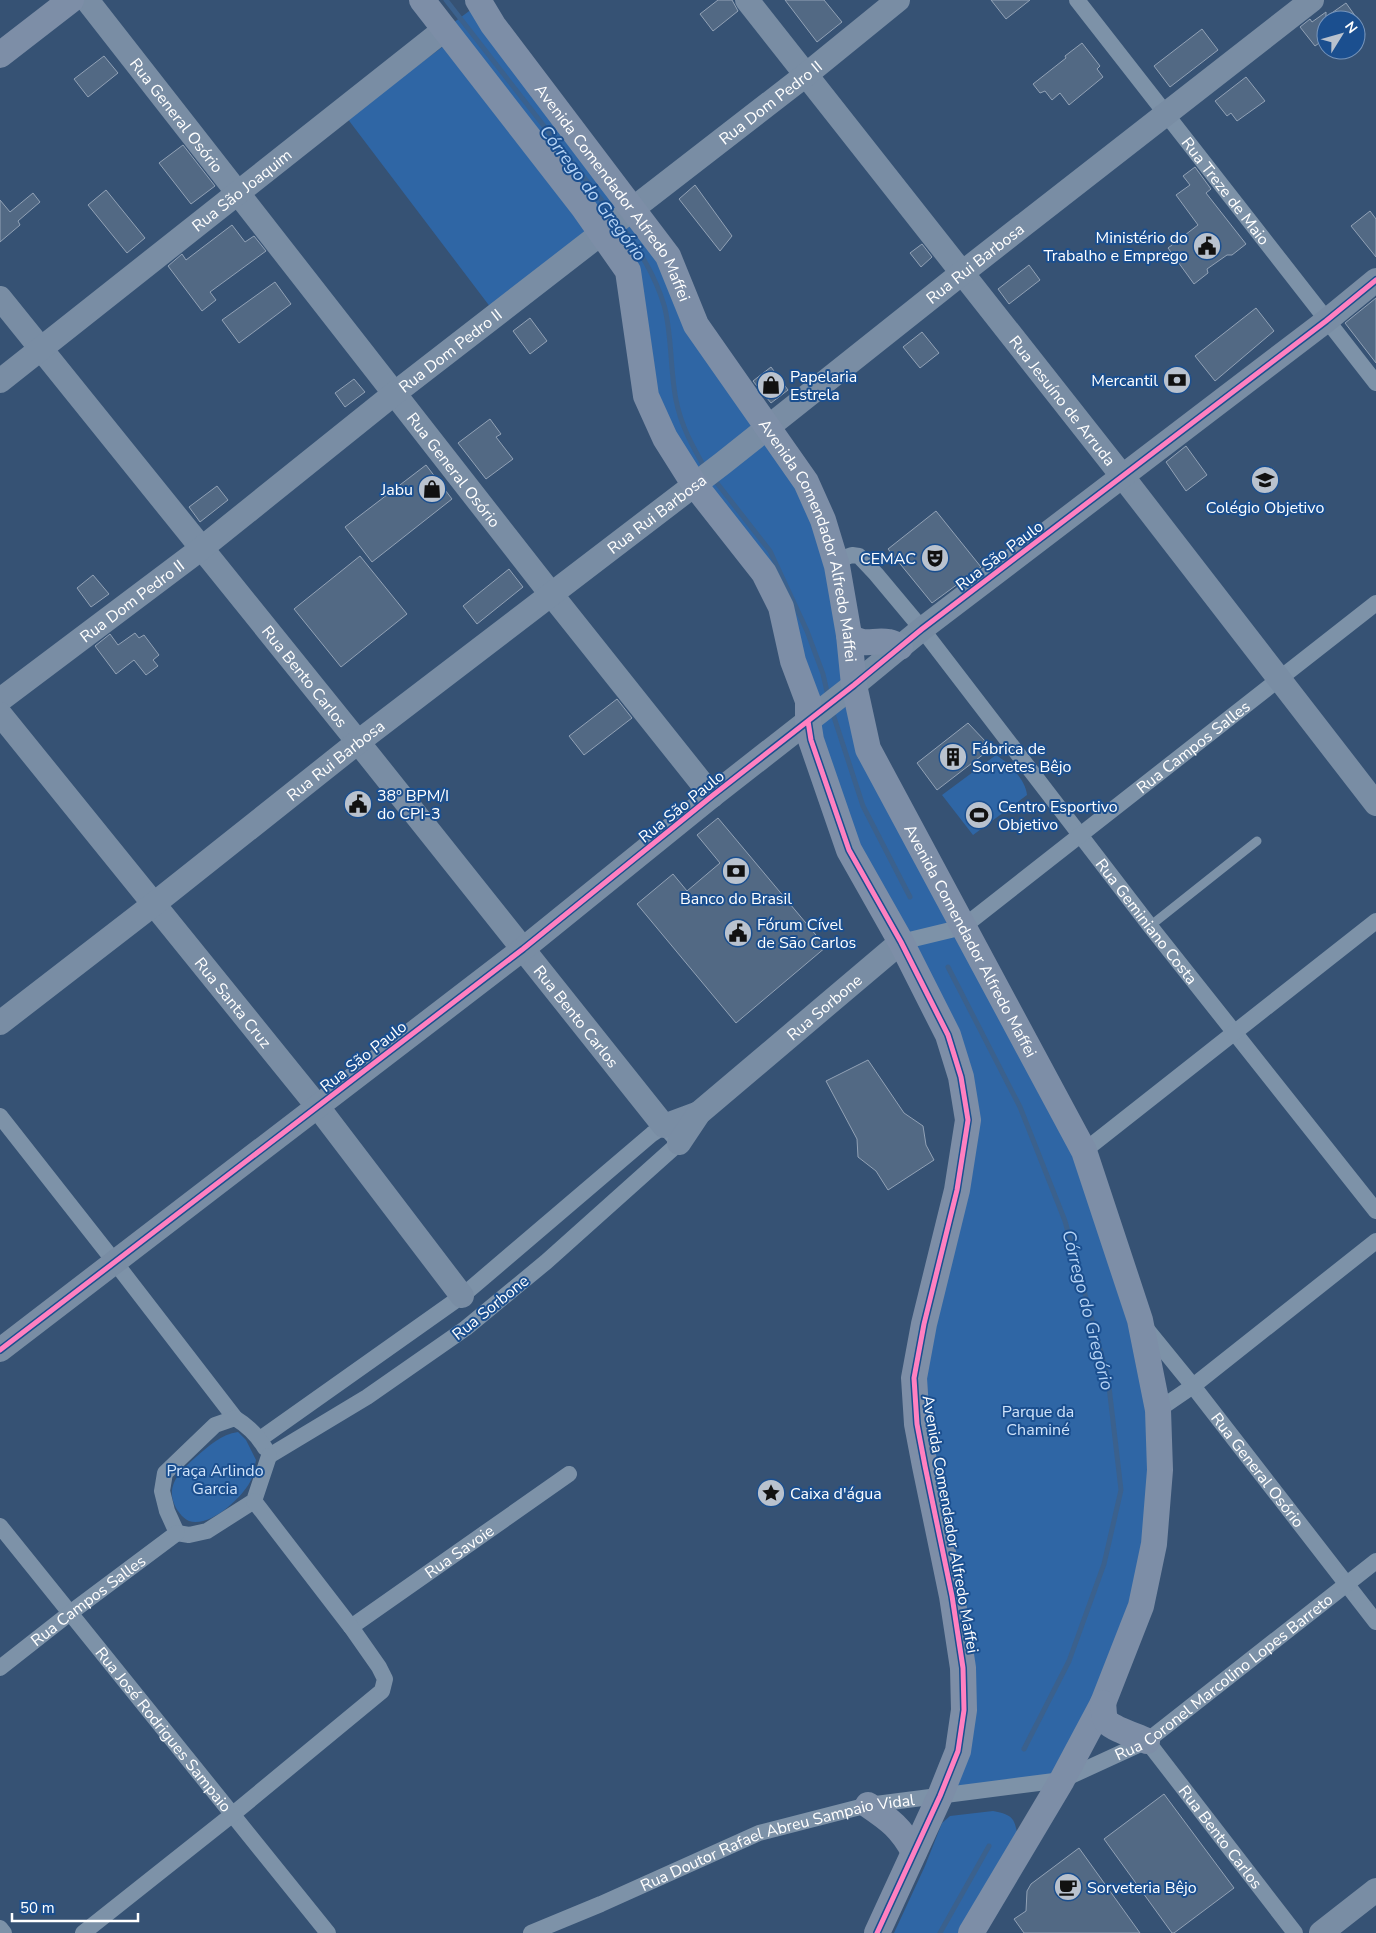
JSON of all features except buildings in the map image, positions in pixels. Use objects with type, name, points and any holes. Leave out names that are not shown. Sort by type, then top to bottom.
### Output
[{"type":"main road","points":[[0,56],[71,0]]},
{"type":"main road","points":[[422,0],[468,11],[583,207],[617,221]]},
{"type":"main road","name":"Avenida Comendador Alfredo Maffei","points":[[468,11],[493,25],[617,221],[628,271],[646,396],[665,438],[764,573],[781,607],[793,661],[808,701],[811,718],[811,740],[849,850],[901,942],[948,1035],[961,1077],[968,1120],[957,1190],[924,1324],[914,1378],[917,1424],[924,1466],[950,1586],[964,1668],[964,1710],[958,1751],[940,1796],[877,1933]]},
{"type":"main road","name":"Avenida Comendador Alfredo Maffei","points":[[617,221],[668,256],[696,325],[806,482],[823,520],[837,566],[849,635],[848,689],[868,749],[1084,1151],[1140,1320],[1158,1410],[1160,1470],[1154,1544],[1141,1606],[1103,1703],[1062,1780],[971,1933]]},
{"type":"main road","points":[[849,635],[854,640],[871,643],[888,642],[900,647]]},
{"type":"main road","points":[[1103,1703],[1104,1716],[1107,1722],[1114,1727],[1148,1741]]},
{"type":"main road","points":[[868,1805],[904,1834],[914,1852]]},
{"type":"street","name":"Rua General Osório","points":[[87,0],[551,594],[712,796]]},
{"type":"street","name":"Rua Jesuíno de Arruda","points":[[747,0],[1123,477],[1376,804]]},
{"type":"street","name":"Rua Dom Pedro II","points":[[0,700],[202,548],[395,393],[807,74],[898,0]]},
{"type":"street","name":"Rua Treze de Maio","points":[[1077,0],[1376,383]]},
{"type":"street","name":"Rua Rui Barbosa","points":[[0,1023],[358,742],[723,463],[767,426],[1312,0]]},
{"type":"street","name":"Rua São Joaquim","points":[[0,382],[468,11]]},
{"type":"street","name":"Rua São Paulo","points":[[0,1350],[523,949],[922,629],[1326,321],[1376,280]]},
{"type":"street","name":"Rua Bento Carlos","points":[[0,298],[358,742],[671,1135]]},
{"type":"street","name":"Rua Geminiano Costa","points":[[837,566],[842,559],[852,555],[858,556],[870,567],[922,629],[1150,926],[1376,1211]]},
{"type":"street","name":"Rua Campos Salles","points":[[963,927],[1376,602]]},
{"type":"street","name":"Rua Santa Cruz","points":[[0,714],[318,1107],[462,1296]]},
{"type":"street","points":[[1084,1151],[1376,921]]},
{"type":"street","name":"Rua Sorbone","points":[[269,1456],[367,1397],[466,1328],[546,1262],[671,1135],[901,942],[963,927]]},
{"type":"street","points":[[0,1116],[235,1418],[260,1440],[269,1456],[254,1501],[207,1532],[188,1535],[177,1532],[167,1511],[162,1491],[165,1473],[214,1426],[235,1418]]},
{"type":"street","name":"Rua Sorbone","points":[[260,1440],[349,1374],[462,1296],[652,1134],[671,1135]]},
{"type":"street","points":[[1158,1410],[1194,1386],[1376,1241]]},
{"type":"street","name":"Rua General Osório","points":[[1140,1320],[1194,1386],[1376,1622]]},
{"type":"street","points":[[349,1374],[367,1397]]},
{"type":"street","name":"Rua Savoie","points":[[351,1627],[569,1474]]},
{"type":"street","points":[[83,1933],[233,1814],[382,1691],[385,1679],[379,1667],[351,1627],[254,1501]]},
{"type":"street","name":"Rua José Rodrigues Sampaio","points":[[0,1526],[328,1933]]},
{"type":"street","name":"Rua Campos Salles","points":[[0,1668],[177,1532]]},
{"type":"street","name":"Rua Coronel Marcolino Lopes Barreto","points":[[1062,1780],[1148,1741],[1376,1561]]},
{"type":"street","name":"Rua Bento Carlos","points":[[1148,1741],[1295,1933]]},
{"type":"street","name":"Rua Doutor Rafael Abreu Sampaio Vidal","points":[[531,1933],[601,1904],[758,1833],[868,1805],[1062,1780]]},
{"type":"street","points":[[1321,1933],[1376,1890]]},
{"type":"street","points":[[0,1928],[4,1933]]},
{"type":"lane","points":[[1150,926],[1257,842]]},
{"type":"green space","name":"Parque da Chaminé","points":[[480,3],[668,256],[806,482],[868,749],[1084,1151],[1140,1320],[1154,1544],[1062,1780],[940,1796],[964,1710],[917,1424],[961,1077],[849,850],[781,607],[665,438],[628,271],[445,29]]},
{"type":"green space","points":[[445,45],[586,231],[491,308],[347,118]]},
{"type":"green space","name":"Centro Esportivo Objetivo","points":[[996,755],[1016,772],[1026,789],[1027,795],[973,835],[942,795]]},
{"type":"green space","name":"Praça Arlindo Garcia","points":[[238,1432],[246,1440],[256,1460],[253,1475],[246,1489],[232,1504],[215,1516],[197,1522],[187,1520],[176,1508],[173,1500],[173,1486],[176,1479],[185,1467],[211,1445],[226,1435]]},
{"type":"green space","points":[[993,1811],[1005,1814],[1012,1819],[1016,1827],[1018,1839],[961,1933],[894,1933],[925,1866],[942,1823],[950,1816]]},
{"type":"waterway","name":"Córrego do Gregório","points":[[446,0],[614,216]]},
{"type":"waterway","name":"Córrego do Gregório","points":[[621,225],[646,263],[664,305],[667,316],[678,410],[688,436],[706,470]]},
{"type":"waterway","name":"Córrego do Gregório","points":[[713,478],[770,551],[807,631],[823,674],[828,696]]},
{"type":"waterway","name":"Córrego do Gregório","points":[[832,711],[863,806],[910,897]]},
{"type":"waterway","name":"Córrego do Gregório","points":[[948,967],[1020,1107],[1065,1221],[1108,1378],[1121,1490],[1104,1564],[1069,1661],[1024,1749]]},
{"type":"waterway","name":"Córrego do Gregório","points":[[940,1933],[989,1846]]},
{"type":"cycle path","points":[[0,1350],[523,949],[922,629],[1326,321],[1376,280]]},
{"type":"cycle path","points":[[808,721],[811,740],[849,850],[901,942],[948,1035],[961,1077],[968,1120],[957,1190],[924,1324],[914,1378],[917,1424],[952,1596],[963,1668],[964,1710],[958,1751],[940,1796],[877,1933]]},
{"type":"place","name":"Ministério do Trabalho e Emprego","points":[[1207,246]]},
{"type":"place","name":"Mercantil","points":[[1177,380]]},
{"type":"place","name":"Papelaria Estrela","points":[[771,385]]},
{"type":"place","name":"Colégio Objetivo","points":[[1265,480]]},
{"type":"place","name":"Jabu","points":[[432,489]]},
{"type":"place","name":"CEMAC","points":[[935,558]]},
{"type":"place","name":"Fábrica de Sorvetes Bêjo","points":[[953,757]]},
{"type":"place","name":"38º BPM/I do CPI-3","points":[[358,804]]},
{"type":"place","name":"Centro Esportivo Objetivo","points":[[979,815]]},
{"type":"place","name":"Banco do Brasil","points":[[736,871]]},
{"type":"place","name":"Fórum Cível de São Carlos","points":[[738,933]]},
{"type":"place","name":"Caixa d'água","points":[[771,1493]]},
{"type":"place","name":"Sorveteria Bêjo","points":[[1068,1887]]}]
